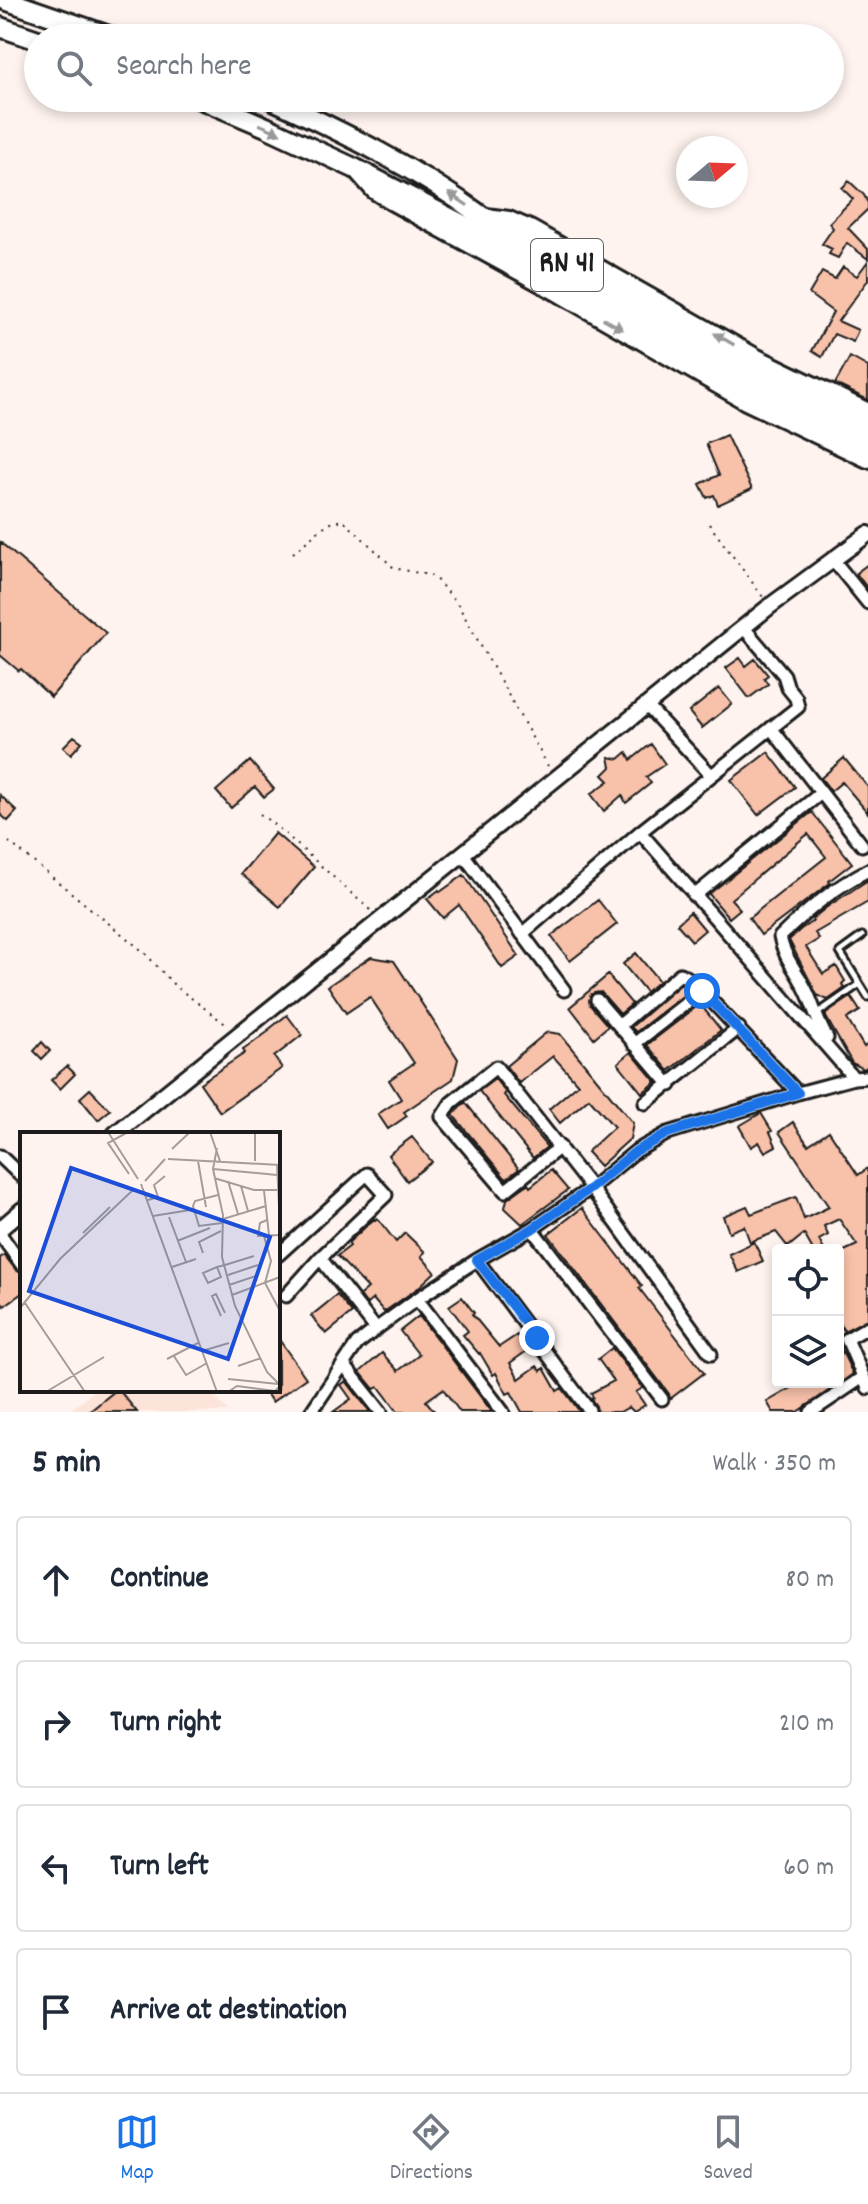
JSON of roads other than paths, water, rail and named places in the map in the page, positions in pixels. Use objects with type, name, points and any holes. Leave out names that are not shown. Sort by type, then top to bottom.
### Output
[{"type":"highway","points":[[5,0],[74,24]]},
{"type":"highway","points":[[0,27],[24,35]]},
{"type":"highway","name":"RN 41","points":[[231,112],[356,169],[515,252],[727,376],[868,442]]},
{"type":"highway","name":"RN 41","points":[[297,112],[372,149],[483,217],[732,360],[868,427]]},
{"type":"main road","points":[[356,169],[374,190],[391,201],[746,401],[868,459]]},
{"type":"main road","points":[[483,217],[509,220],[530,229],[757,358],[868,412]]},
{"type":"street","points":[[117,1132],[770,606],[868,534]]},
{"type":"street","points":[[834,561],[868,603]]},
{"type":"street","points":[[522,934],[640,832],[798,707],[784,675],[744,628]]},
{"type":"street","points":[[647,706],[711,775]]},
{"type":"street","points":[[771,728],[862,845]]},
{"type":"street","points":[[694,896],[821,793]]},
{"type":"street","points":[[640,832],[854,1078]]},
{"type":"street","points":[[463,854],[564,990]]},
{"type":"street","points":[[854,1078],[818,1024],[806,990],[783,953],[780,937],[800,916],[868,870]]},
{"type":"street","points":[[619,1026],[680,974],[692,980],[798,1093]]},
{"type":"street","points":[[634,1044],[702,991]]},
{"type":"street","points":[[597,1000],[670,1085]]},
{"type":"street","points":[[645,1103],[739,1028]]},
{"type":"street","points":[[560,1147],[505,1191],[442,1117],[451,1103],[496,1067],[560,1147],[591,1188],[711,1354]]},
{"type":"street","points":[[311,1412],[357,1344],[417,1299],[532,1229],[591,1188],[636,1151],[668,1133],[798,1093],[868,1077]]},
{"type":"street","points":[[0,1156],[20,1175]]},
{"type":"street","points":[[280,1253],[367,1174],[386,1195],[320,1258],[286,1296]]},
{"type":"street","points":[[20,1212],[0,1231],[20,1262]]},
{"type":"street","points":[[532,1229],[662,1399]]},
{"type":"street","points":[[320,1258],[376,1329]]},
{"type":"street","points":[[477,1260],[589,1410]]},
{"type":"street","points":[[417,1299],[503,1412]]},
{"type":"street","points":[[811,1412],[866,1382],[847,1339],[868,1327]]},
{"type":"street","points":[[344,1365],[381,1412]]},
{"type":"lane","points":[[862,936],[840,952],[868,997]]},
{"type":"lane","points":[[815,1015],[860,984]]}]
